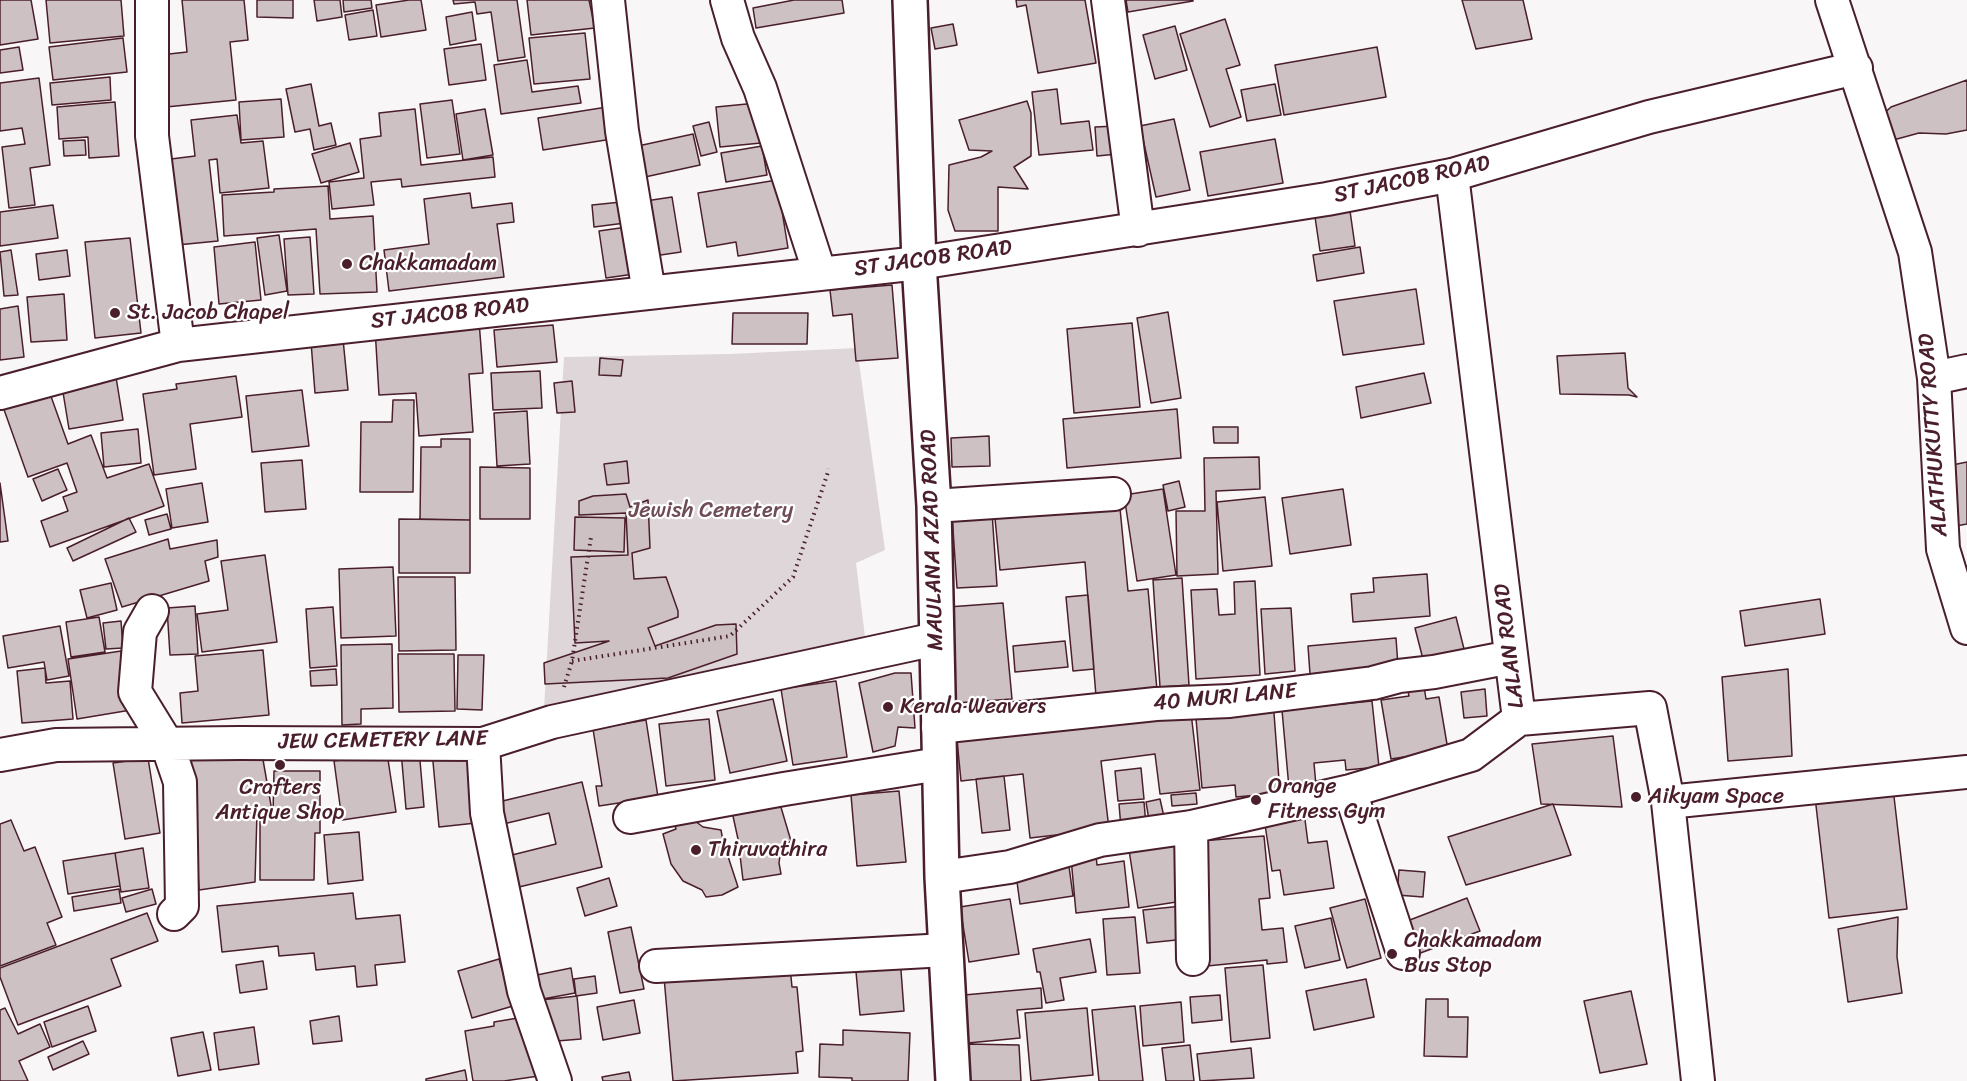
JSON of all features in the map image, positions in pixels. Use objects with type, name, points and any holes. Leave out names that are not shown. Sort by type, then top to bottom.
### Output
[{"type":"main road","name":"MAULANA AZAD ROAD","points":[[910,0],[919,263],[934,506],[942,877],[953,1081]]},
{"type":"street","points":[[152,0],[152,136],[178,345]]},
{"type":"street","points":[[608,0],[622,131],[649,292]]},
{"type":"street","points":[[726,0],[738,38],[760,88],[820,274]]},
{"type":"street","points":[[1108,0],[1138,230]]},
{"type":"street","name":"ALATHUKUTTY ROAD","points":[[1832,0],[1915,252],[1934,378],[1943,549],[1967,628]]},
{"type":"street","name":"ST JACOB ROAD","points":[[0,393],[178,345],[919,263],[1327,199],[1452,175],[1649,117],[1856,68]]},
{"type":"street","name":"LALAN ROAD","points":[[1452,175],[1519,719],[1650,708],[1668,802],[1698,1081]]},
{"type":"street","points":[[1934,378],[1967,371]]},
{"type":"street","points":[[934,506],[1114,494]]},
{"type":"street","points":[[152,611],[140,632],[135,692],[167,744],[180,782],[183,906],[174,914]]},
{"type":"street","name":"JEW CEMETERY LANE","points":[[0,755],[56,746],[483,744],[552,722],[936,639]]},
{"type":"street","name":"40 MURI LANE","points":[[938,727],[1156,704],[1230,701],[1373,683],[1399,676],[1434,672],[1511,657]]},
{"type":"street","points":[[942,877],[1010,867],[1100,840],[1191,827],[1350,791],[1471,755],[1519,719]]},
{"type":"street","points":[[483,744],[487,813],[522,980],[555,1081]]},
{"type":"street","points":[[630,817],[939,764]]},
{"type":"street","points":[[1668,802],[1967,772]]},
{"type":"street","points":[[1350,791],[1403,953]]},
{"type":"street","points":[[1191,827],[1194,959]]},
{"type":"street","points":[[656,966],[946,950]]},
{"type":"path","points":[[572,661],[730,636],[793,577],[829,469]]},
{"type":"path","points":[[552,722],[572,661],[591,537]]},
{"type":"green space","name":"Jewish Cemetery","points":[[857,348],[885,550],[856,563],[865,637],[544,709],[564,357],[730,354]]},
{"type":"building","points":[[0,0],[31,0],[38,39],[0,45]]},
{"type":"building","points":[[46,0],[121,0],[124,36],[50,43]]},
{"type":"building","points":[[182,0],[244,0],[248,40],[230,42],[236,100],[166,107],[160,55],[187,52]]},
{"type":"building","points":[[257,0],[293,0],[293,18],[257,17]]},
{"type":"building","points":[[314,0],[340,0],[342,17],[317,21]]},
{"type":"building","points":[[343,0],[371,0],[372,8],[344,12]]},
{"type":"building","points":[[421,0],[426,30],[381,37],[376,5]]},
{"type":"building","points":[[453,0],[517,0],[525,57],[498,61],[491,12],[477,14],[475,2],[454,4]]},
{"type":"building","points":[[527,0],[589,0],[595,28],[531,35]]},
{"type":"building","points":[[794,0],[842,0],[844,13],[756,28],[753,8]]},
{"type":"building","points":[[1016,0],[1085,0],[1096,63],[1038,73],[1026,5],[1017,7]]},
{"type":"building","points":[[1126,0],[1193,0],[1193,1],[1128,12]]},
{"type":"building","points":[[1462,0],[1523,0],[1532,39],[1476,49]]},
{"type":"building","points":[[373,10],[377,36],[349,40],[345,15]]},
{"type":"building","points":[[472,12],[476,40],[450,45],[446,17]]},
{"type":"building","points":[[1225,19],[1240,65],[1226,69],[1241,117],[1210,127],[1180,34]]},
{"type":"building","points":[[953,24],[957,45],[935,49],[931,28]]},
{"type":"building","points":[[1175,26],[1187,70],[1155,79],[1143,35]]},
{"type":"building","points":[[585,33],[590,79],[534,84],[529,38]]},
{"type":"building","points":[[123,38],[127,72],[53,80],[49,47]]},
{"type":"building","points":[[481,44],[486,80],[449,85],[444,49]]},
{"type":"building","points":[[19,47],[23,70],[0,73],[0,50]]},
{"type":"building","points":[[1377,47],[1386,97],[1284,115],[1275,65]]},
{"type":"building","points":[[527,60],[532,92],[578,86],[581,103],[501,114],[494,65]]},
{"type":"building","points":[[110,77],[111,100],[52,105],[50,83]]},
{"type":"building","points":[[39,78],[50,165],[30,168],[35,205],[9,208],[2,147],[25,144],[22,128],[0,131],[0,83]]},
{"type":"building","points":[[1967,80],[1967,130],[1946,134],[1919,133],[1897,139],[1878,137],[1881,116],[1891,107]]},
{"type":"building","points":[[311,84],[319,126],[331,123],[336,145],[314,150],[310,129],[295,132],[286,89]]},
{"type":"building","points":[[1275,84],[1281,115],[1247,121],[1241,90]]},
{"type":"building","points":[[1057,89],[1061,124],[1089,121],[1093,150],[1039,155],[1032,92]]},
{"type":"building","points":[[281,99],[284,137],[241,140],[239,102]]},
{"type":"building","points":[[452,100],[460,154],[427,158],[420,104]]},
{"type":"building","points":[[1027,101],[1031,113],[1031,156],[1014,167],[1028,189],[998,187],[998,231],[955,231],[948,210],[949,165],[981,157],[992,151],[969,150],[959,120]]},
{"type":"building","points":[[115,102],[119,156],[89,158],[88,137],[59,139],[57,107]]},
{"type":"building","points":[[757,103],[761,143],[720,147],[716,107]]},
{"type":"building","points":[[607,107],[612,139],[543,150],[538,118]]},
{"type":"building","points":[[415,109],[421,165],[493,157],[495,177],[402,187],[401,179],[371,182],[374,205],[332,209],[329,182],[364,178],[360,139],[381,136],[379,113]]},
{"type":"building","points":[[485,109],[493,155],[463,160],[456,114]]},
{"type":"building","points":[[237,115],[241,143],[263,141],[269,188],[220,193],[217,159],[209,160],[218,241],[177,245],[163,160],[195,156],[191,120]]},
{"type":"building","points":[[1174,119],[1190,190],[1156,197],[1140,126]]},
{"type":"building","points":[[709,122],[717,152],[701,156],[693,126]]},
{"type":"building","points":[[1117,126],[1118,154],[1097,156],[1095,127]]},
{"type":"building","points":[[693,134],[700,165],[645,177],[638,146]]},
{"type":"building","points":[[1275,139],[1283,183],[1208,196],[1200,152]]},
{"type":"building","points":[[85,140],[86,155],[64,156],[63,141]]},
{"type":"building","points":[[350,143],[359,172],[321,183],[312,154]]},
{"type":"building","points":[[762,146],[767,175],[726,182],[721,153]]},
{"type":"building","points":[[777,180],[788,248],[738,256],[736,242],[707,247],[698,193]]},
{"type":"building","name":"Chakkamadam","points":[[328,186],[330,219],[373,216],[377,292],[320,294],[316,229],[224,236],[222,195]]},
{"type":"building","points":[[470,193],[472,208],[512,203],[514,222],[497,224],[504,277],[389,291],[384,250],[429,244],[424,199]]},
{"type":"building","points":[[672,197],[681,252],[647,257],[639,202]]},
{"type":"building","points":[[631,201],[633,222],[594,227],[592,205]]},
{"type":"building","points":[[53,205],[58,238],[0,246],[0,212]]},
{"type":"building","points":[[1350,211],[1355,246],[1320,251],[1315,217]]},
{"type":"building","points":[[634,226],[641,273],[606,278],[599,231]]},
{"type":"building","points":[[279,235],[287,291],[265,295],[257,238]]},
{"type":"building","points":[[310,237],[314,294],[288,295],[284,239]]},
{"type":"building","points":[[130,238],[141,333],[95,338],[85,242]]},
{"type":"building","points":[[255,242],[261,300],[219,304],[214,247]]},
{"type":"building","points":[[1360,247],[1364,273],[1317,281],[1313,255]]},
{"type":"building","points":[[11,250],[18,295],[4,296],[0,252]]},
{"type":"building","points":[[67,250],[70,276],[39,280],[36,254]]},
{"type":"building","points":[[892,285],[898,358],[856,361],[852,314],[833,316],[830,290]]},
{"type":"building","points":[[1416,289],[1424,344],[1343,355],[1334,301]]},
{"type":"building","points":[[64,294],[67,340],[31,342],[27,297]]},
{"type":"building","points":[[18,306],[24,357],[0,360],[0,309]]},
{"type":"building","points":[[1168,312],[1181,398],[1151,403],[1137,318]]},
{"type":"building","points":[[733,313],[808,313],[807,344],[732,344]]},
{"type":"building","points":[[479,321],[483,373],[469,374],[473,432],[419,436],[416,393],[379,395],[375,328]]},
{"type":"building","points":[[1132,323],[1140,407],[1074,413],[1067,329]]},
{"type":"building","points":[[553,325],[557,362],[497,367],[494,330]]},
{"type":"building","points":[[343,339],[348,390],[315,393],[311,342]]},
{"type":"building","points":[[1625,353],[1628,388],[1637,397],[1560,394],[1557,356]]},
{"type":"building","points":[[600,358],[623,360],[621,376],[599,375]]},
{"type":"building","points":[[115,371],[123,420],[69,429],[61,380]]},
{"type":"building","points":[[540,371],[542,408],[493,410],[491,373]]},
{"type":"building","points":[[1424,373],[1431,403],[1361,418],[1356,387]]},
{"type":"building","points":[[236,376],[242,417],[190,424],[196,469],[154,475],[143,394],[177,389],[176,384]]},
{"type":"building","points":[[572,381],[575,412],[557,413],[554,383]]},
{"type":"building","points":[[48,388],[68,444],[91,435],[107,478],[149,464],[164,506],[50,547],[41,521],[68,511],[63,497],[77,492],[67,463],[28,477],[2,404]]},
{"type":"building","points":[[302,390],[309,446],[252,452],[246,396]]},
{"type":"building","points":[[393,400],[414,400],[413,492],[360,492],[361,422],[392,422]]},
{"type":"building","points":[[1177,409],[1181,458],[1067,468],[1063,419]]},
{"type":"building","points":[[527,411],[530,464],[497,466],[494,413]]},
{"type":"building","points":[[1213,427],[1238,427],[1238,443],[1214,443]]},
{"type":"building","points":[[138,429],[141,463],[104,467],[101,433]]},
{"type":"building","points":[[989,436],[990,466],[952,467],[951,438]]},
{"type":"building","points":[[441,439],[470,439],[470,520],[420,519],[421,447],[441,447]]},
{"type":"building","points":[[1259,457],[1260,489],[1216,491],[1218,574],[1177,576],[1176,511],[1205,511],[1204,458]]},
{"type":"building","points":[[302,460],[306,509],[265,512],[261,463]]},
{"type":"building","points":[[627,461],[629,483],[607,485],[604,464]]},
{"type":"building","points":[[1967,462],[1967,524],[1934,530],[1923,471]]},
{"type":"building","points":[[480,467],[530,468],[530,519],[480,519]]},
{"type":"building","points":[[58,469],[67,490],[42,501],[33,479]]},
{"type":"building","points":[[1179,481],[1185,507],[1168,511],[1163,485]]},
{"type":"building","points":[[0,483],[8,541],[0,542]]},
{"type":"building","points":[[202,483],[208,522],[172,528],[166,489]]},
{"type":"building","points":[[1163,489],[1176,575],[1137,581],[1124,495]]},
{"type":"building","points":[[1343,489],[1351,545],[1290,554],[1282,498]]},
{"type":"building","points":[[626,494],[630,507],[648,500],[650,548],[632,553],[634,579],[666,577],[678,611],[678,617],[648,628],[655,646],[716,625],[736,624],[737,654],[668,678],[545,684],[544,663],[609,641],[575,643],[571,557],[628,555],[626,513],[579,515],[579,501],[593,496]]},
{"type":"building","points":[[1265,497],[1272,566],[1223,571],[1217,502]]},
{"type":"building","points":[[1119,498],[1128,591],[1148,589],[1157,690],[1096,696],[1085,562],[1000,570],[994,508]]},
{"type":"building","points":[[992,512],[997,586],[957,588],[952,515]]},
{"type":"building","points":[[167,514],[171,529],[149,535],[145,520]]},
{"type":"building","points":[[575,517],[625,518],[624,552],[574,550]]},
{"type":"building","points":[[129,518],[136,532],[73,561],[67,548]]},
{"type":"building","points":[[399,519],[470,520],[470,573],[399,573]]},
{"type":"building","points":[[168,539],[170,549],[217,540],[218,557],[205,561],[209,581],[122,607],[105,559]]},
{"type":"building","points":[[265,555],[277,642],[202,652],[197,614],[228,610],[221,561]]},
{"type":"building","points":[[393,567],[396,636],[341,638],[339,569]]},
{"type":"building","points":[[1427,574],[1430,616],[1353,622],[1351,594],[1374,592],[1373,578]]},
{"type":"building","points":[[398,577],[455,577],[456,650],[399,651]]},
{"type":"building","points":[[1182,578],[1189,685],[1160,687],[1153,580]]},
{"type":"building","points":[[1255,581],[1260,675],[1196,679],[1191,590],[1217,589],[1219,615],[1235,614],[1234,582]]},
{"type":"building","points":[[111,583],[117,610],[87,618],[80,590]]},
{"type":"building","points":[[1088,595],[1094,669],[1073,671],[1066,597]]},
{"type":"building","points":[[1820,599],[1825,634],[1745,646],[1740,611]]},
{"type":"building","points":[[1003,603],[1012,699],[956,703],[948,607]]},
{"type":"building","points":[[195,606],[198,654],[170,655],[167,608]]},
{"type":"building","points":[[333,607],[337,666],[310,668],[306,609]]},
{"type":"building","points":[[1291,608],[1295,671],[1265,674],[1261,609]]},
{"type":"building","points":[[99,617],[105,652],[71,657],[66,622]]},
{"type":"building","points":[[1456,617],[1467,661],[1426,671],[1415,628]]},
{"type":"building","points":[[121,621],[123,648],[106,649],[103,623]]},
{"type":"building","points":[[60,626],[69,676],[47,680],[44,662],[8,668],[3,636]]},
{"type":"building","points":[[1396,638],[1398,666],[1310,674],[1308,646]]},
{"type":"building","points":[[1065,641],[1068,667],[1015,672],[1013,646]]},
{"type":"building","points":[[392,644],[393,708],[361,709],[361,724],[342,725],[341,645]]},
{"type":"building","points":[[263,650],[269,715],[182,723],[180,693],[198,691],[195,656]]},
{"type":"building","points":[[121,651],[131,710],[77,719],[68,659]]},
{"type":"building","points":[[398,654],[454,654],[455,711],[399,712]]},
{"type":"building","points":[[458,655],[484,655],[482,710],[457,709]]},
{"type":"building","points":[[45,668],[46,683],[70,681],[73,719],[22,723],[17,671]]},
{"type":"building","points":[[336,669],[337,685],[311,686],[310,671]]},
{"type":"building","points":[[1788,669],[1792,756],[1728,761],[1722,677]]},
{"type":"building","name":"Kerala Weavers","points":[[895,673],[911,673],[915,728],[898,727],[895,746],[873,752],[859,683]]},
{"type":"building","points":[[1423,680],[1426,699],[1439,697],[1448,750],[1391,759],[1381,700],[1409,696],[1406,682]]},
{"type":"building","points":[[836,681],[847,757],[793,765],[781,689]]},
{"type":"building","points":[[1485,689],[1487,716],[1464,718],[1461,692]]},
{"type":"building","points":[[1310,696],[1311,707],[1372,701],[1379,767],[1346,770],[1345,760],[1314,763],[1316,786],[1289,788],[1281,699]]},
{"type":"building","points":[[773,699],[787,761],[730,773],[717,711]]},
{"type":"building","points":[[1273,700],[1280,793],[1236,797],[1235,785],[1202,788],[1195,707]]},
{"type":"building","points":[[1190,704],[1200,790],[1160,794],[1155,754],[1101,761],[1109,829],[1030,838],[1023,774],[961,781],[957,740]]},
{"type":"building","points":[[709,719],[715,780],[666,786],[659,724]]},
{"type":"building","points":[[646,720],[658,797],[599,806],[596,786],[602,786],[593,729]]},
{"type":"building","points":[[1613,736],[1622,807],[1541,804],[1532,744]]},
{"type":"building","points":[[470,748],[476,823],[439,827],[432,751]]},
{"type":"building","points":[[419,749],[424,807],[406,809],[401,751]]},
{"type":"building","points":[[387,753],[396,812],[342,820],[334,761]]},
{"type":"building","points":[[262,754],[272,811],[257,813],[255,882],[199,890],[191,755]]},
{"type":"building","points":[[148,758],[160,833],[125,839],[113,763]]},
{"type":"building","points":[[1141,768],[1144,799],[1118,801],[1115,771]]},
{"type":"building","points":[[274,771],[320,771],[320,833],[315,833],[314,880],[260,880],[260,814],[273,814]]},
{"type":"building","points":[[1004,776],[1010,830],[982,833],[976,779]]},
{"type":"building","points":[[582,782],[602,867],[519,887],[512,855],[556,844],[549,813],[495,826],[490,804]]},
{"type":"building","points":[[1893,788],[1907,909],[1829,918],[1815,797]]},
{"type":"building","points":[[899,791],[906,862],[857,866],[851,795]]},
{"type":"building","points":[[1196,793],[1197,804],[1172,806],[1171,795]]},
{"type":"building","points":[[1160,799],[1164,817],[1149,820],[1146,802]]},
{"type":"building","points":[[1144,802],[1146,825],[1121,828],[1119,804]]},
{"type":"building","points":[[750,804],[753,811],[780,804],[791,841],[781,848],[779,863],[781,874],[743,880],[731,807]]},
{"type":"building","points":[[1553,804],[1571,855],[1466,885],[1448,837]]},
{"type":"building","points":[[1304,812],[1308,843],[1327,841],[1334,888],[1284,895],[1280,870],[1272,871],[1264,818]]},
{"type":"building","points":[[11,820],[24,851],[35,847],[62,917],[47,923],[56,945],[0,966],[0,824]]},
{"type":"building","name":"Thiruvathira","points":[[695,821],[703,827],[721,830],[738,887],[722,895],[706,897],[702,890],[683,881],[671,864],[663,834],[676,829],[674,822]]},
{"type":"building","points":[[359,832],[363,880],[328,884],[324,835]]},
{"type":"building","points":[[1264,836],[1270,898],[1259,899],[1262,930],[1283,928],[1287,962],[1267,964],[1267,960],[1207,966],[1200,841]]},
{"type":"building","points":[[1180,842],[1189,900],[1138,908],[1129,850]]},
{"type":"building","points":[[143,848],[149,888],[121,892],[115,853]]},
{"type":"building","points":[[115,853],[120,886],[68,894],[63,861]]},
{"type":"building","points":[[1096,855],[1097,865],[1124,861],[1129,907],[1076,913],[1071,858]]},
{"type":"building","points":[[1068,859],[1073,896],[1020,904],[1015,867]]},
{"type":"building","points":[[1399,870],[1425,872],[1423,897],[1397,895]]},
{"type":"building","points":[[609,878],[617,906],[585,916],[577,888]]},
{"type":"building","points":[[119,889],[121,903],[74,911],[72,897]]},
{"type":"building","points":[[152,889],[156,904],[126,912],[122,898]]},
{"type":"building","points":[[353,893],[356,919],[400,915],[405,962],[375,965],[377,985],[357,987],[355,966],[316,970],[314,953],[279,956],[278,946],[222,952],[217,906]]},
{"type":"building","points":[[1467,898],[1480,931],[1415,955],[1402,923]]},
{"type":"building","points":[[1010,899],[1019,954],[969,962],[960,907]]},
{"type":"building","points":[[1365,899],[1381,958],[1347,968],[1330,908]]},
{"type":"building","points":[[1182,906],[1186,939],[1147,943],[1143,910]]},
{"type":"building","points":[[147,913],[158,941],[111,959],[121,986],[18,1025],[0,977],[0,968]]},
{"type":"building","points":[[1135,917],[1140,973],[1107,975],[1103,919]]},
{"type":"building","points":[[1898,917],[1897,957],[1902,993],[1848,1002],[1838,929]]},
{"type":"building","points":[[1331,918],[1340,960],[1305,968],[1295,926]]},
{"type":"building","points":[[631,927],[644,989],[620,993],[608,932]]},
{"type":"building","points":[[1090,939],[1096,972],[1060,978],[1064,1000],[1046,1003],[1033,949]]},
{"type":"building","points":[[900,957],[904,1011],[860,1015],[855,961]]},
{"type":"building","points":[[499,959],[513,1006],[472,1018],[458,971]]},
{"type":"building","points":[[263,961],[267,989],[240,993],[236,965]]},
{"type":"building","points":[[1263,965],[1270,1038],[1231,1042],[1225,968]]},
{"type":"building","points":[[790,967],[792,987],[797,987],[803,1051],[796,1052],[798,1073],[673,1081],[664,977]]},
{"type":"building","points":[[571,968],[575,993],[532,1001],[527,977]]},
{"type":"building","points":[[595,976],[597,993],[576,996],[574,979]]},
{"type":"building","points":[[1366,979],[1374,1017],[1314,1030],[1306,991]]},
{"type":"building","points":[[1041,988],[1042,1008],[1017,1010],[1020,1038],[968,1043],[964,995]]},
{"type":"building","points":[[1631,991],[1647,1064],[1600,1073],[1584,1001]]},
{"type":"building","points":[[1220,995],[1222,1020],[1192,1023],[1190,997]]},
{"type":"building","points":[[577,996],[581,1039],[545,1042],[541,1000]]},
{"type":"building","points":[[1426,999],[1448,999],[1448,1017],[1468,1017],[1467,1057],[1424,1056]]},
{"type":"building","points":[[634,1000],[640,1033],[603,1040],[597,1007]]},
{"type":"building","points":[[1181,1002],[1184,1042],[1143,1046],[1140,1006]]},
{"type":"building","points":[[88,1006],[96,1031],[52,1047],[44,1022]]},
{"type":"building","points":[[1135,1006],[1143,1081],[1099,1081],[1092,1010]]},
{"type":"building","points":[[5,1008],[18,1034],[40,1024],[50,1047],[19,1061],[28,1081],[0,1081],[0,1010]]},
{"type":"building","points":[[1087,1008],[1093,1075],[1031,1081],[1025,1013]]},
{"type":"building","points":[[339,1016],[342,1041],[313,1044],[310,1021]]},
{"type":"building","points":[[530,1016],[539,1076],[504,1081],[473,1081],[465,1031],[494,1026],[494,1022]]},
{"type":"building","points":[[254,1027],[259,1064],[219,1070],[214,1033]]},
{"type":"building","points":[[843,1030],[910,1033],[908,1081],[852,1081],[852,1078],[819,1077],[820,1044],[843,1045]]},
{"type":"building","points":[[203,1032],[211,1070],[178,1076],[171,1038]]},
{"type":"building","points":[[83,1041],[89,1054],[53,1070],[48,1057]]},
{"type":"building","points":[[966,1044],[1019,1045],[1021,1081],[966,1081]]},
{"type":"building","points":[[1190,1045],[1194,1081],[1166,1081],[1162,1048]]},
{"type":"building","points":[[1251,1048],[1254,1078],[1200,1081],[1197,1054]]},
{"type":"building","points":[[465,1070],[467,1081],[426,1081],[426,1079]]},
{"type":"building","points":[[629,1072],[631,1081],[603,1081],[602,1077]]},
{"type":"place","name":"Chakkamadam","points":[[347,264]]},
{"type":"place","name":"St. Jacob Chapel","points":[[115,313]]},
{"type":"place","name":"Kerala Weavers","points":[[888,707]]},
{"type":"place","name":"Crafters Antique Shop","points":[[280,765]]},
{"type":"place","name":"Aikyam Space","points":[[1636,797]]},
{"type":"place","name":"Orange Fitness Gym","points":[[1256,800]]},
{"type":"place","name":"Thiruvathira","points":[[696,850]]},
{"type":"place","name":"Chakkamadam Bus Stop","points":[[1392,954]]}]
